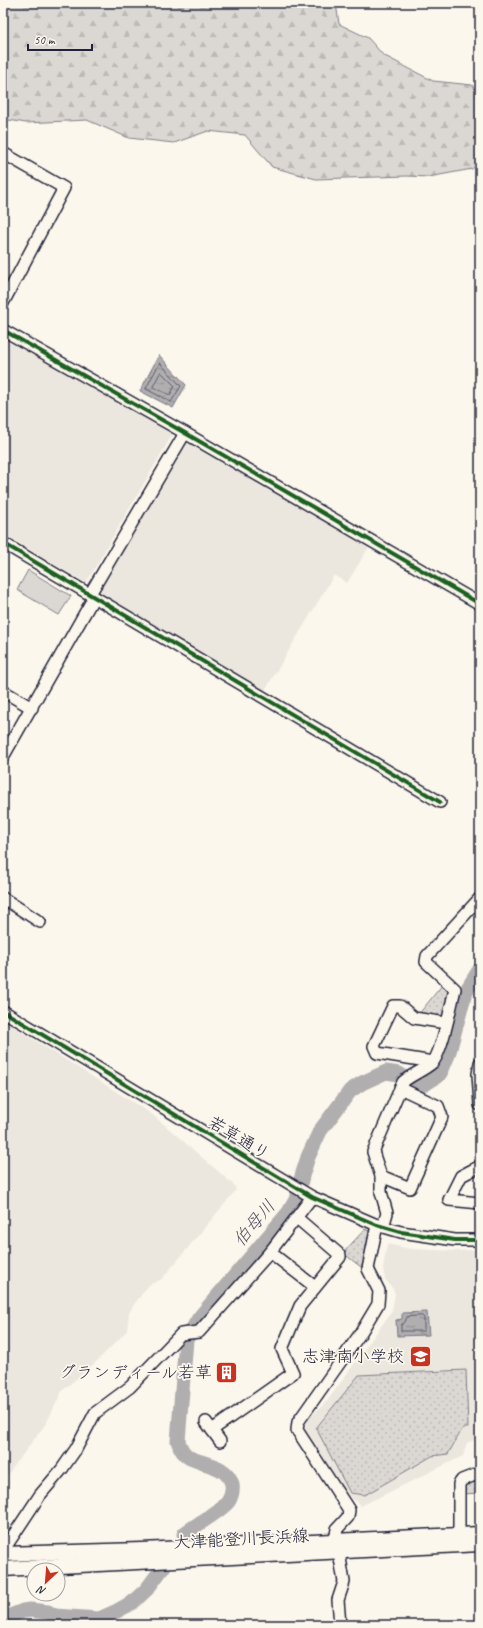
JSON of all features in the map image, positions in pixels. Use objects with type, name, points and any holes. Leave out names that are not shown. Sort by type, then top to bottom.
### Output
[{"type":"main road","name":"大津能登川長浜線","points":[[3,1554],[337,1547],[459,1540],[480,1534]]},
{"type":"main road","name":"大津能登川長浜線","points":[[459,1540],[480,1544]]},
{"type":"main road","name":"大津能登川長浜線","points":[[3,1569],[285,1554],[337,1547]]},
{"type":"street","points":[[3,153],[64,188],[3,303]]},
{"type":"street","points":[[3,330],[185,433],[480,604]]},
{"type":"street","points":[[3,757],[32,708],[92,596],[185,433]]},
{"type":"street","points":[[3,543],[440,802]]},
{"type":"street","points":[[3,691],[32,708]]},
{"type":"street","points":[[3,898],[40,922]]},
{"type":"street","points":[[340,1625],[338,1600],[344,1582],[337,1547],[337,1529],[348,1518],[349,1510],[304,1443],[297,1430],[298,1422],[360,1334],[378,1304],[379,1291],[368,1269],[380,1226],[387,1213],[381,1192],[381,1176],[373,1152],[404,1082],[433,1062],[439,1049],[455,989],[426,962],[427,956],[480,898]]},
{"type":"street","points":[[433,1062],[377,1053],[374,1046],[393,1006],[400,1006],[414,1018],[446,1023]]},
{"type":"street","name":"若草通り","points":[[3,1011],[303,1192],[380,1226],[433,1238],[480,1240]]},
{"type":"street","points":[[479,1070],[480,1105]]},
{"type":"street","points":[[381,1176],[410,1188],[442,1117],[438,1106],[404,1082]]},
{"type":"street","points":[[480,1166],[461,1176],[449,1200],[480,1203]]},
{"type":"street","points":[[3,1551],[40,1496],[76,1449],[95,1413],[130,1387],[177,1337],[181,1334],[199,1332],[270,1252],[297,1218],[303,1192]]},
{"type":"street","points":[[220,1441],[209,1426],[293,1373],[282,1349],[300,1306],[340,1255],[297,1218]]},
{"type":"street","points":[[270,1252],[315,1287]]},
{"type":"street","points":[[459,1540],[459,1484],[462,1480],[480,1473]]},
{"type":"shaded area","points":[[3,339],[174,432],[86,583],[3,534]]},
{"type":"shaded area","points":[[190,439],[369,547],[347,583],[334,575],[264,692],[97,592]]},
{"type":"shaded area","points":[[3,1020],[153,1115],[234,1185],[236,1190],[162,1279],[149,1285],[135,1303],[129,1313],[127,1331],[95,1363],[62,1391],[47,1422],[3,1481]]},
{"type":"shaded area","name":"志津南小学校","points":[[387,1244],[411,1249],[459,1251],[480,1249],[480,1438],[467,1443],[463,1456],[361,1506],[341,1489],[306,1435],[305,1429],[308,1419],[328,1400],[392,1311],[395,1294],[385,1279],[383,1269]]},
{"type":"green space","points":[[3,3],[336,3],[339,24],[368,38],[383,55],[433,81],[472,85],[480,94],[480,162],[472,169],[429,177],[407,176],[316,179],[272,167],[245,135],[208,131],[174,143],[129,138],[87,120],[26,123],[3,119]]},
{"type":"green space","points":[[28,570],[71,596],[59,615],[17,590]]},
{"type":"green space","points":[[443,984],[446,987],[448,994],[445,1014],[438,1018],[418,1015]]},
{"type":"green space","points":[[365,1229],[369,1231],[369,1245],[367,1255],[361,1267],[343,1253]]},
{"type":"green space","points":[[466,1370],[468,1428],[463,1428],[448,1454],[432,1456],[365,1495],[350,1493],[316,1428],[359,1375]]},
{"type":"green space","points":[[480,1476],[480,1493],[463,1494],[463,1485]]},
{"type":"water","points":[[159,355],[186,385],[173,408],[140,391]]},
{"type":"water","points":[[427,1312],[429,1335],[397,1336],[396,1320],[402,1319],[402,1313]]},
{"type":"waterway","name":"伯母川","points":[[184,1534],[225,1506],[232,1493],[232,1484],[225,1473],[215,1466],[185,1455],[178,1441],[186,1340],[199,1318],[289,1212],[297,1198],[308,1157],[320,1131],[350,1091],[362,1083],[386,1072],[399,1074],[412,1083],[418,1085],[425,1084],[440,1074],[448,1055],[465,993],[480,969]]},
{"type":"waterway","name":"伯母川","points":[[3,1619],[23,1611],[30,1610],[48,1612],[55,1616],[99,1619],[133,1602],[147,1589],[164,1566]]},
{"type":"cycle path","points":[[3,330],[185,433],[480,604]]},
{"type":"cycle path","points":[[3,543],[440,802]]},
{"type":"cycle path","points":[[3,1011],[312,1197],[377,1225],[401,1232],[455,1240],[480,1240]]},
{"type":"place","name":"志津南小学校","points":[[420,1356]]},
{"type":"place","name":"グランディール若草","points":[[227,1372]]}]
